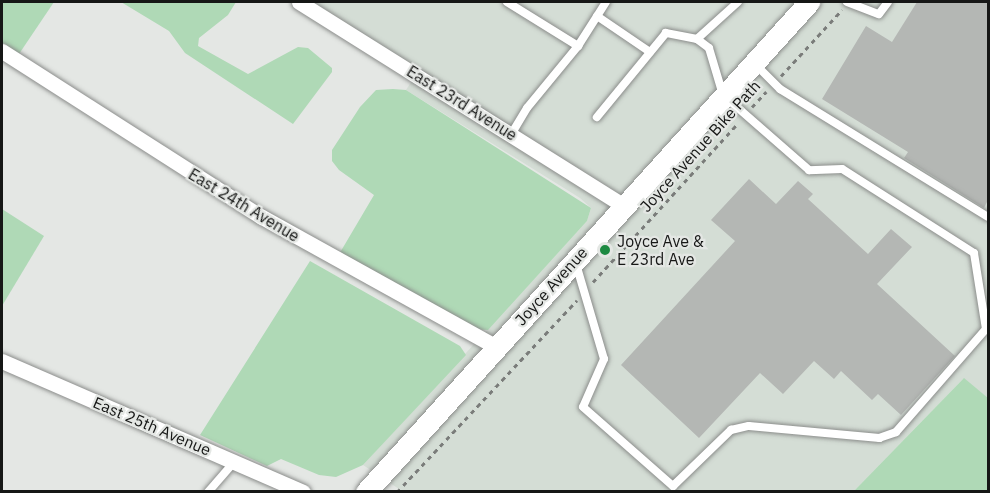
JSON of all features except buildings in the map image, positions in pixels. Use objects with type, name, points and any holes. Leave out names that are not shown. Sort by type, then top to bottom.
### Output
[{"type":"street","name":"East 23rd Avenue","points":[[299,2],[624,206]]},
{"type":"street","name":"Joyce Avenue","points":[[366,492],[495,346],[809,2]]},
{"type":"street","name":"East 24th Avenue","points":[[2,51],[262,217],[495,346]]},
{"type":"street","name":"East 25th Avenue","points":[[2,361],[303,492]]},
{"type":"lane","points":[[507,2],[578,46]]},
{"type":"lane","points":[[512,134],[527,108],[578,46],[606,2]]},
{"type":"lane","points":[[697,39],[738,2]]},
{"type":"lane","points":[[848,2],[879,14],[888,2]]},
{"type":"lane","points":[[597,16],[651,52]]},
{"type":"lane","points":[[574,260],[604,359],[583,407],[673,486],[731,430],[749,426],[879,438],[896,432],[986,329],[974,253],[842,169],[809,170],[723,95],[709,48],[697,39],[666,33],[597,117]]},
{"type":"lane","points":[[753,62],[774,83],[988,217]]},
{"type":"lane","points":[[208,492],[234,462]]},
{"type":"path","name":"Joyce Avenue Bike Path","points":[[397,492],[584,293],[848,2]]},
{"type":"shaded area","points":[[296,2],[988,2],[988,398],[963,379],[854,491],[402,491],[363,465],[587,221],[591,208],[580,198],[406,90],[415,76]]},
{"type":"green space","points":[[2,2],[54,2],[19,54],[2,43]]},
{"type":"green space","points":[[121,2],[236,2],[228,15],[199,38],[198,46],[248,74],[298,47],[308,48],[332,68],[332,72],[293,124],[185,53],[169,31]]},
{"type":"green space","points":[[376,90],[406,90],[591,208],[587,221],[488,330],[469,329],[338,256],[374,195],[339,170],[332,161],[332,150],[360,107]]},
{"type":"green space","points":[[2,209],[44,236],[2,306]]},
{"type":"green space","points":[[310,261],[460,346],[466,355],[363,465],[336,477],[319,475],[281,459],[267,466],[200,435]]},
{"type":"green space","points":[[964,378],[988,398],[988,491],[854,491]]},
{"type":"place","name":"Joyce Ave & E 23rd Ave","points":[[605,250]]}]
